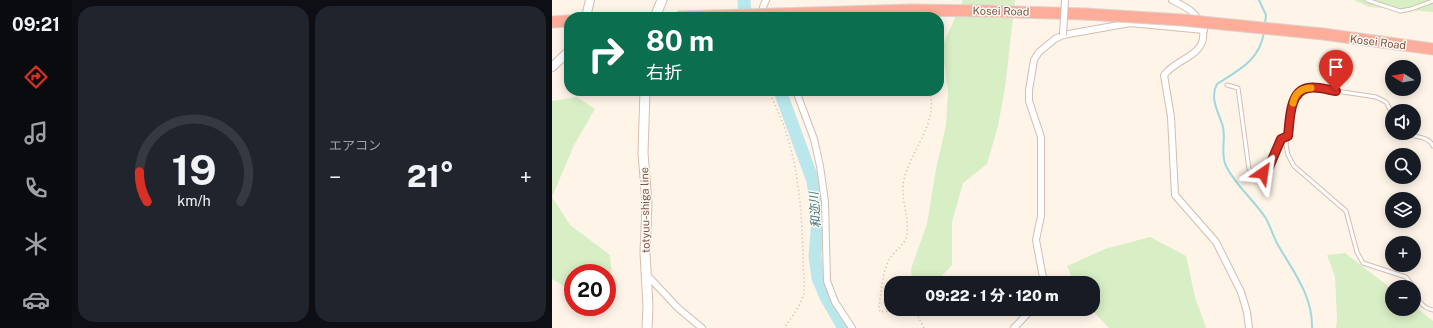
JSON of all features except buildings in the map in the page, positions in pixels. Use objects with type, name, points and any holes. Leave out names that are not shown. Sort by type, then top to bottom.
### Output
[{"type":"highway","name":"Kosei Road","points":[[844,12],[910,10],[986,11],[1085,14],[1182,20],[1323,34],[1433,49]]},
{"type":"highway","points":[[552,22],[564,21]]},
{"type":"highway","name":"Kosei Road","points":[[1323,34],[1360,35],[1433,43]]},
{"type":"main road","points":[[657,12],[662,0]]},
{"type":"main road","name":"totyuu-shiga line","points":[[645,96],[643,153],[647,203],[647,328]]},
{"type":"street","points":[[587,12],[590,0]]},
{"type":"street","points":[[764,12],[763,7],[766,0]]},
{"type":"street","points":[[1063,35],[1064,0]]},
{"type":"street","points":[[1172,0],[1191,11],[1204,30],[1203,41],[1196,50],[1172,65],[1164,75],[1171,117],[1175,195],[1216,242],[1241,292],[1247,312],[1249,328]]},
{"type":"street","points":[[1043,276],[1036,240],[1041,216],[1041,137],[1029,101],[1029,90],[1034,60],[1039,52],[1051,42],[1063,35],[1130,23],[1204,30]]},
{"type":"street","points":[[552,67],[564,56]]},
{"type":"street","points":[[798,96],[814,139],[820,166],[824,202],[827,281],[835,302],[852,328]]},
{"type":"street","points":[[647,275],[682,312],[702,328]]},
{"type":"street","points":[[1014,328],[1025,316]]},
{"type":"lane","points":[[1367,0],[1400,11],[1411,9],[1433,1]]},
{"type":"lane","points":[[1227,85],[1238,88],[1249,169],[1256,174],[1263,173],[1269,167],[1281,139],[1288,136]]},
{"type":"lane","points":[[1387,104],[1376,97],[1310,88],[1301,90],[1296,95],[1286,145],[1288,155],[1294,166],[1346,211],[1357,252],[1363,263],[1406,277],[1408,280]]},
{"type":"lane","points":[[1421,138],[1432,142],[1433,146]]},
{"type":"lane","points":[[1421,303],[1427,309],[1433,310]]},
{"type":"path","points":[[771,96],[788,138],[795,164],[803,230],[804,294],[796,310],[784,328]]},
{"type":"path","points":[[886,276],[889,259],[905,241],[907,236],[908,218],[903,186],[932,111],[933,100],[931,96]]},
{"type":"path","points":[[884,284],[879,308],[880,312],[884,311]]},
{"type":"path","points":[[918,316],[924,328]]},
{"type":"green space","points":[[963,0],[1015,0],[1005,88],[998,126],[987,164],[963,183],[952,222],[952,265],[942,276],[912,276],[911,269],[927,224],[936,169],[946,125],[948,91],[944,62],[944,43]]},
{"type":"green space","points":[[1354,0],[1433,0],[1433,12],[1369,7]]},
{"type":"green space","points":[[577,97],[595,109],[574,145],[552,197],[552,101]]},
{"type":"green space","points":[[552,197],[570,225],[610,255],[611,264],[564,264],[564,286],[552,279]]},
{"type":"green space","points":[[1150,237],[1186,256],[1195,297],[1206,328],[1109,328],[1098,316],[1100,316],[1100,276],[1071,276],[1067,266],[1105,249]]},
{"type":"green space","points":[[1345,253],[1385,284],[1385,316],[1421,316],[1421,312],[1433,321],[1433,328],[1336,328],[1335,277],[1327,255]]},
{"type":"waterway","name":"和迩川","points":[[744,0],[745,12]]},
{"type":"waterway","points":[[1259,0],[1266,15],[1265,24]]},
{"type":"waterway","points":[[1264,32],[1262,42],[1253,57],[1240,69],[1217,84],[1215,89],[1214,100],[1224,132],[1223,157],[1230,173],[1265,217],[1278,245],[1296,274],[1309,305],[1312,328]]},
{"type":"waterway","name":"和迩川","points":[[782,96],[813,181],[818,220],[815,256],[818,278],[826,297],[844,328]]},
{"type":"slow traffic","points":[[1293,103],[1296,95],[1301,90],[1311,88]]},
{"type":"route","points":[[1263,173],[1269,167],[1281,139],[1288,136],[1296,95],[1301,90],[1310,88],[1336,91]]}]
